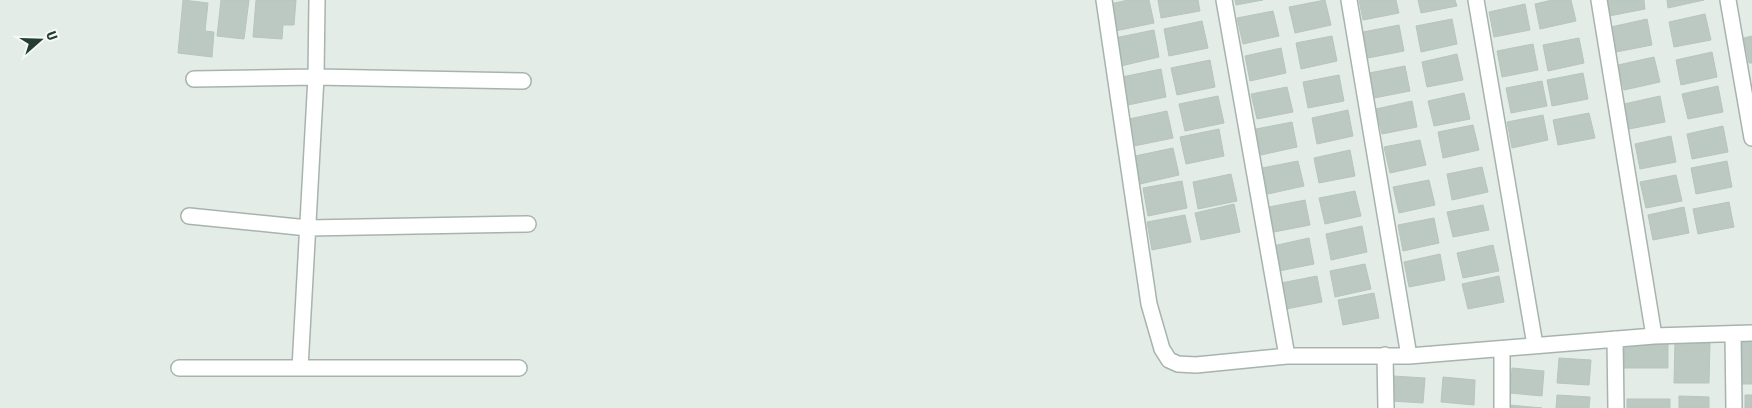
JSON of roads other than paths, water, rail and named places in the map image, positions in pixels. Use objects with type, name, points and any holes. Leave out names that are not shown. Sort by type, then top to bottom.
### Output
[{"type":"street","points":[[300,368],[316,76],[317,0]]},
{"type":"street","points":[[1104,0],[1149,304],[1162,349],[1169,360],[1178,364],[1196,365],[1287,356],[1409,356],[1502,350],[1535,345],[1654,336],[1752,333]]},
{"type":"street","points":[[1224,0],[1287,356]]},
{"type":"street","points":[[1349,0],[1409,356]]},
{"type":"street","points":[[1476,0],[1535,345]]},
{"type":"street","points":[[1599,0],[1654,336]]},
{"type":"street","points":[[1728,0],[1752,138]]},
{"type":"street","points":[[194,79],[316,76],[523,81]]},
{"type":"street","points":[[189,216],[308,228],[528,224]]},
{"type":"street","points":[[1734,334],[1734,408]]},
{"type":"street","points":[[1615,339],[1616,408]]},
{"type":"street","points":[[1502,350],[1502,408]]},
{"type":"street","points":[[1385,356],[1386,408]]},
{"type":"street","points":[[179,368],[519,368]]}]
